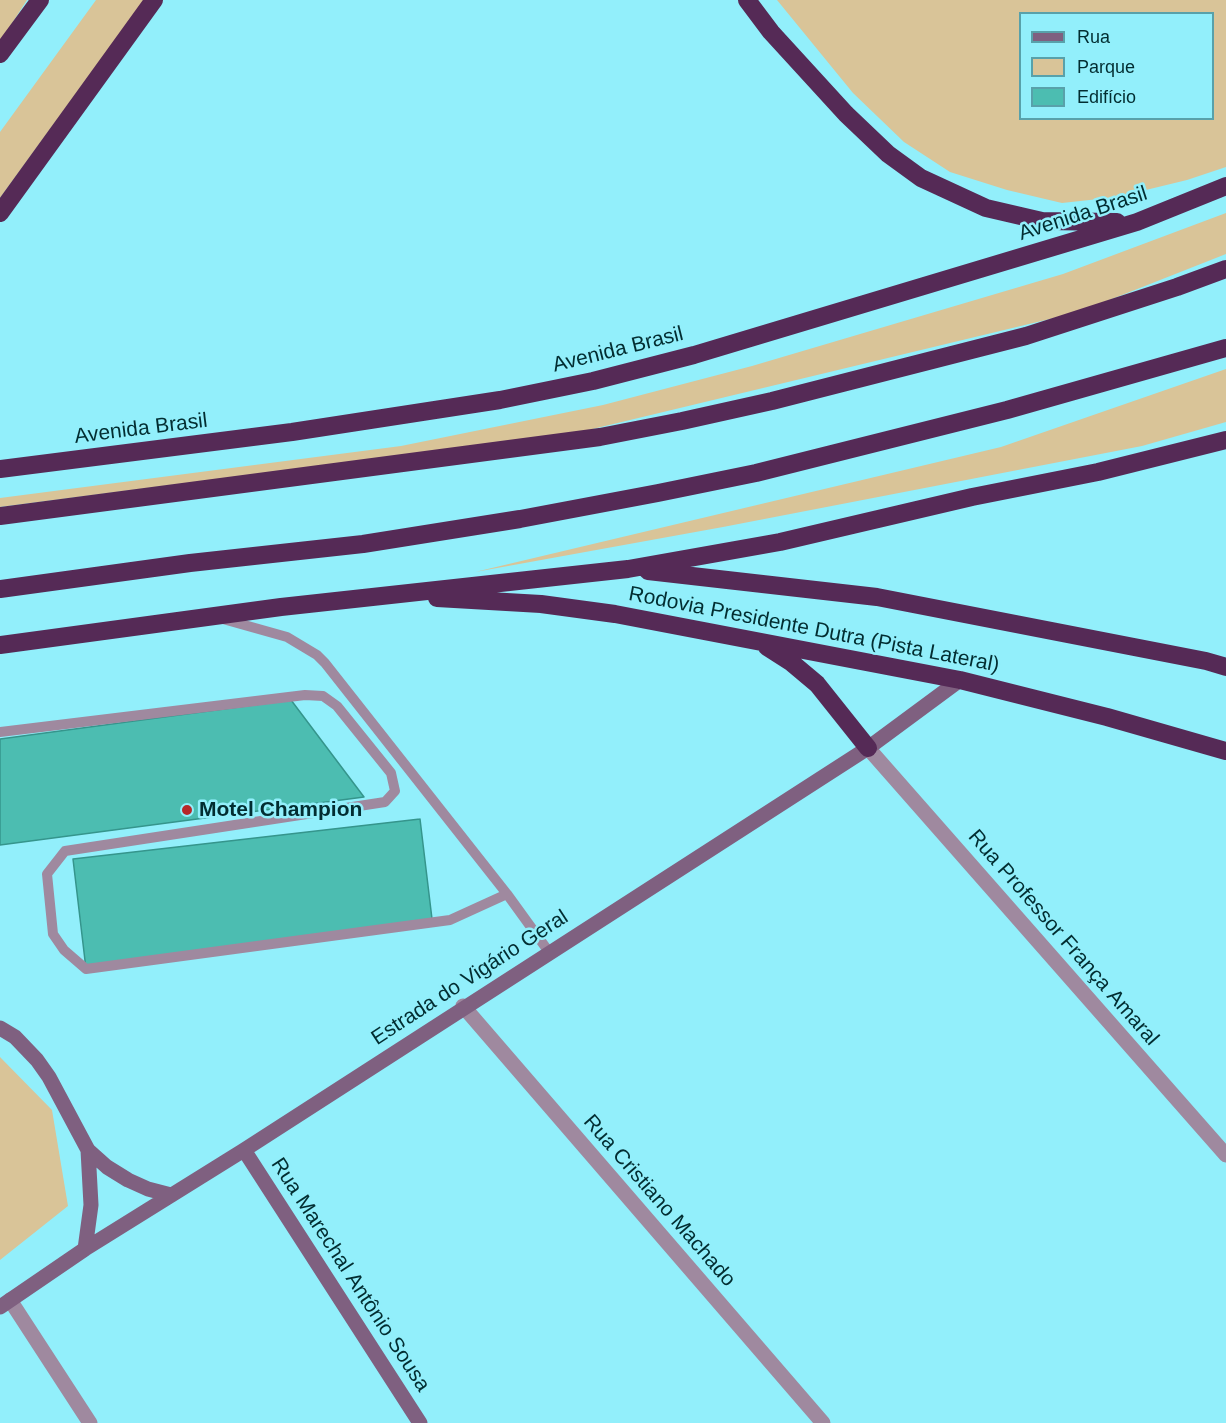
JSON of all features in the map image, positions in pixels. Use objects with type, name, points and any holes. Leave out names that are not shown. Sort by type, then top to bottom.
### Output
[{"type":"highway","points":[[0,54],[40,0]]},
{"type":"highway","points":[[0,213],[154,0]]},
{"type":"highway","points":[[747,0],[771,32],[846,114],[888,154],[921,178],[986,208],[1042,222],[1137,222]]},
{"type":"highway","name":"Avenida Brasil","points":[[0,470],[292,432],[500,400],[593,381],[694,355],[1137,222],[1226,186]]},
{"type":"highway","points":[[0,516],[588,439],[671,423],[772,401],[1026,336],[1178,287],[1226,269]]},
{"type":"highway","points":[[0,589],[190,563],[363,544],[520,519],[646,495],[756,473],[985,416],[1226,348]]},
{"type":"highway","points":[[0,645],[386,594],[628,568],[780,542],[972,497],[1098,472],[1226,440]]},
{"type":"highway","points":[[628,568],[877,597],[1206,661],[1226,667]]},
{"type":"highway","name":"Rodovia Presidente Dutra (Pista Lateral)","points":[[386,594],[541,604],[615,614],[960,680],[1107,717],[1226,751]]},
{"type":"highway","points":[[758,641],[792,663],[817,684],[868,748]]},
{"type":"street","name":"Estrada do Vigário Geral","points":[[5,1304],[85,1249],[868,748],[960,680]]},
{"type":"street","name":"Rua Professor França Amaral","points":[[868,748],[1226,1155]]},
{"type":"street","name":"Rua Cristiano Machado","points":[[464,1006],[824,1423]]},
{"type":"street","points":[[0,1028],[15,1037],[37,1060],[54,1085],[88,1150],[106,1167],[128,1180],[148,1189],[171,1195]]},
{"type":"street","name":"Rua Marechal Antônio Sousa","points":[[244,1149],[420,1423]]},
{"type":"street","points":[[85,1249],[91,1205],[88,1150]]},
{"type":"street","points":[[5,1304],[90,1423]]},
{"type":"lane","points":[[211,616],[287,637],[317,654],[507,894],[549,952]]},
{"type":"lane","points":[[0,732],[305,695],[323,696],[337,706],[391,773],[395,791],[386,802],[65,851],[47,874],[53,934],[64,950],[86,969],[450,920],[507,894]]},
{"type":"green space","points":[[0,0],[27,0],[0,42]]},
{"type":"green space","points":[[96,0],[144,0],[0,198],[0,132]]},
{"type":"green space","points":[[777,0],[1226,0],[1226,167],[1187,180],[1117,197],[1062,203],[1007,190],[950,172],[904,142],[853,93]]},
{"type":"green space","points":[[1226,213],[1226,254],[1079,312],[576,433],[0,507],[0,498],[401,446],[603,405],[752,366],[1063,274]]},
{"type":"green space","points":[[1226,369],[1226,422],[1142,446],[723,527],[475,572],[1001,447]]},
{"type":"green space","points":[[0,1057],[52,1110],[68,1206],[0,1260]]},
{"type":"building","points":[[291,700],[364,797],[0,845],[0,739]]},
{"type":"building","points":[[420,819],[432,919],[86,969],[73,859]]},
{"type":"place","name":"Motel Champion","points":[[187,810]]}]
